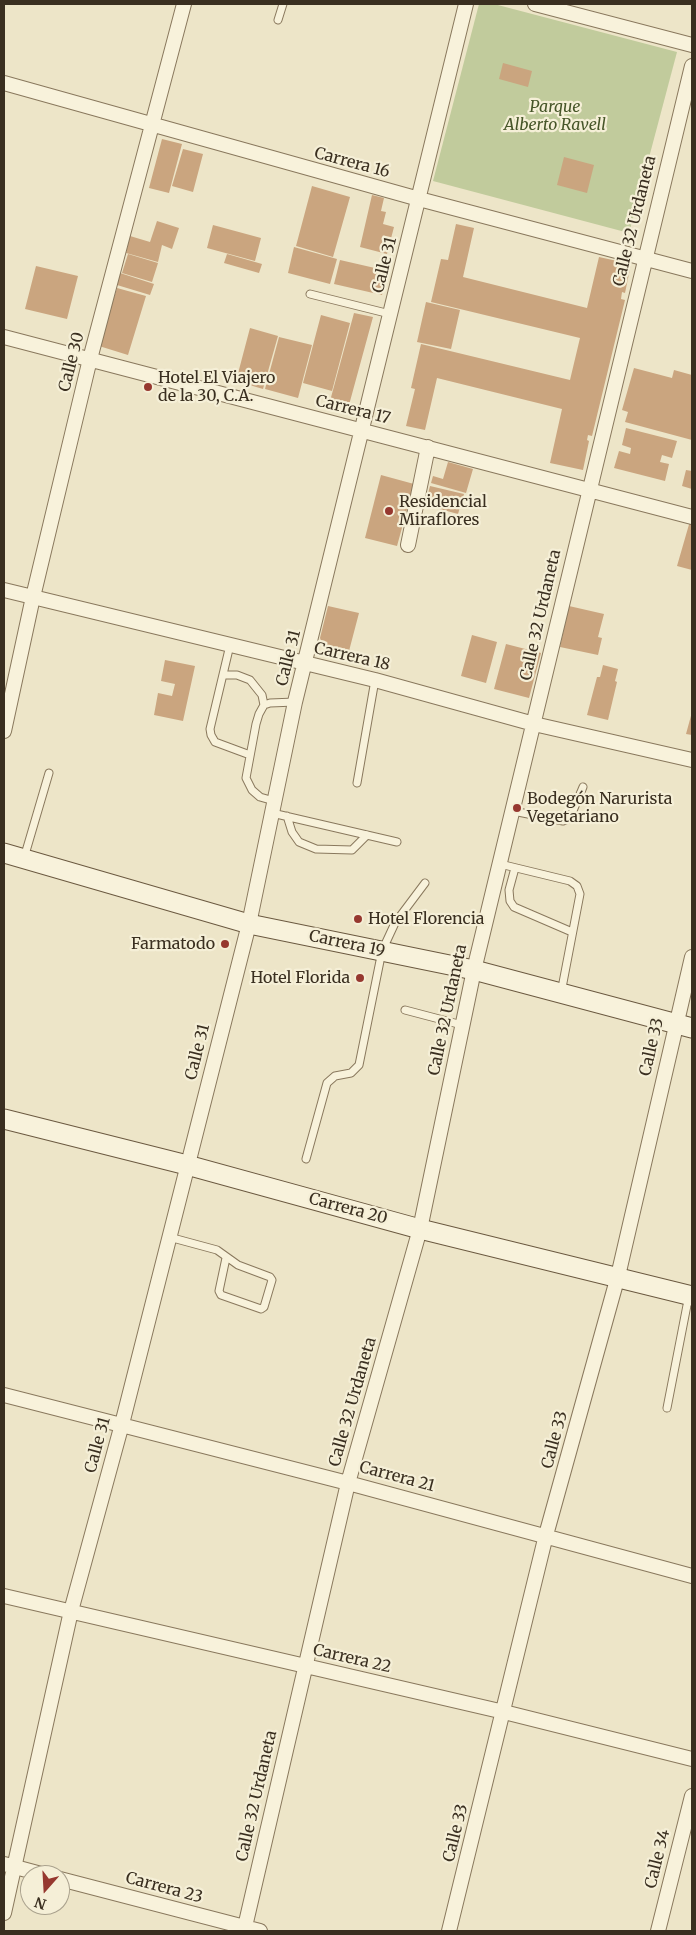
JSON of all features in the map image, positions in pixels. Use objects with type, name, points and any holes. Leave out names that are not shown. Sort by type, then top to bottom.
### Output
[{"type":"street","name":"Calle 30","points":[[5,723],[90,360],[184,4]]},
{"type":"street","name":"Calle 31","points":[[4,1913],[9,1866],[71,1610],[122,1424],[249,924],[295,702],[306,664],[361,430],[466,4]]},
{"type":"street","points":[[536,4],[692,45]]},
{"type":"street","name":"Calle 32 Urdaneta","points":[[245,1930],[304,1666],[348,1482],[420,1229],[474,970],[534,724],[588,490],[692,66]]},
{"type":"street","name":"Carrera 16","points":[[4,83],[419,199],[692,271]]},
{"type":"street","name":"Carrera 17","points":[[4,337],[692,517]]},
{"type":"street","points":[[408,544],[428,447]]},
{"type":"street","name":"Carrera 18","points":[[4,590],[375,680],[534,724],[692,760]]},
{"type":"street","name":"Carrera 19","points":[[4,853],[249,924],[474,970],[684,1026]]},
{"type":"street","name":"Calle 33","points":[[449,1931],[546,1535],[618,1276],[684,1026],[692,957]]},
{"type":"street","name":"Carrera 20","points":[[4,1119],[187,1165],[420,1229],[691,1295]]},
{"type":"street","name":"Carrera 21","points":[[4,1395],[348,1482],[692,1576]]},
{"type":"street","name":"Carrera 22","points":[[4,1596],[71,1610],[504,1712],[692,1760]]},
{"type":"street","name":"Calle 34","points":[[658,1931],[692,1796]]},
{"type":"street","name":"Carrera 23","points":[[70,1882],[245,1930],[260,1931]]},
{"type":"lane","points":[[278,20],[283,4]]},
{"type":"lane","points":[[310,294],[391,314]]},
{"type":"lane","points":[[230,644],[210,729],[211,735],[215,742],[250,755]]},
{"type":"lane","points":[[223,675],[237,675],[250,680],[262,695],[264,705]]},
{"type":"lane","points":[[357,783],[375,680]]},
{"type":"lane","points":[[295,702],[270,703],[264,705],[258,714],[246,778],[252,790],[287,816],[398,842]]},
{"type":"lane","points":[[24,858],[48,773]]},
{"type":"lane","points":[[513,811],[563,821],[570,818],[583,786]]},
{"type":"lane","points":[[287,816],[292,832],[299,842],[316,849],[352,850],[367,835]]},
{"type":"lane","points":[[500,864],[570,881],[577,886],[580,894],[561,994]]},
{"type":"lane","points":[[515,868],[509,890],[510,901],[514,907],[572,932]]},
{"type":"lane","points":[[306,1159],[327,1083],[335,1076],[352,1073],[360,1065],[382,951],[395,924],[425,883]]},
{"type":"lane","points":[[405,1010],[462,1024]]},
{"type":"lane","points":[[169,1237],[217,1250],[238,1265],[270,1277],[272,1280],[264,1307],[261,1309],[221,1295],[219,1291],[226,1258]]},
{"type":"lane","points":[[667,1408],[691,1295]]},
{"type":"green space","name":"Parque Alberto Ravell","points":[[479,4],[494,4],[677,52],[629,233],[433,181]]},
{"type":"building","points":[[503,63],[532,71],[528,87],[499,79]]},
{"type":"building","points":[[162,139],[182,144],[169,193],[149,188]]},
{"type":"building","points":[[183,149],[203,154],[193,192],[172,186]]},
{"type":"building","points":[[564,157],[594,165],[587,193],[557,185]]},
{"type":"building","points":[[312,186],[350,197],[333,257],[296,246]]},
{"type":"building","points":[[372,195],[384,198],[381,211],[386,212],[383,224],[394,227],[387,254],[360,247]]},
{"type":"building","points":[[157,221],[179,228],[172,249],[162,245],[158,262],[126,253],[130,236],[150,242]]},
{"type":"building","points":[[456,224],[474,228],[463,277],[587,308],[599,257],[631,264],[625,293],[622,292],[621,299],[625,300],[592,436],[588,435],[587,440],[589,441],[583,470],[550,463],[562,409],[437,378],[425,430],[406,426],[415,389],[411,388],[421,344],[570,380],[580,338],[431,302],[441,259],[448,260]]},
{"type":"building","points":[[213,225],[261,238],[255,261],[207,248]]},
{"type":"building","points":[[294,247],[337,259],[330,284],[288,273]]},
{"type":"building","points":[[128,254],[158,263],[152,282],[122,273]]},
{"type":"building","points":[[227,254],[262,264],[259,273],[224,263]]},
{"type":"building","points":[[340,260],[388,271],[382,295],[334,284]]},
{"type":"building","points":[[36,266],[78,276],[67,319],[25,309]]},
{"type":"building","points":[[120,273],[154,284],[150,295],[117,285]]},
{"type":"building","points":[[117,288],[146,296],[128,355],[99,346]]},
{"type":"building","points":[[426,302],[460,310],[451,349],[417,342]]},
{"type":"building","points":[[354,313],[373,317],[349,405],[330,401]]},
{"type":"building","points":[[321,315],[350,323],[332,391],[303,383]]},
{"type":"building","points":[[250,328],[278,336],[263,389],[236,381]]},
{"type":"building","points":[[279,337],[312,345],[298,398],[265,389]]},
{"type":"building","points":[[634,368],[672,378],[674,370],[692,375],[692,440],[625,422],[628,412],[622,410]]},
{"type":"building","points":[[626,428],[677,441],[672,458],[662,455],[660,462],[669,464],[665,481],[614,468],[619,451],[630,454],[631,448],[622,445]]},
{"type":"building","points":[[448,462],[473,469],[466,493],[431,483],[433,476],[443,479]]},
{"type":"building","points":[[686,470],[692,471],[692,489],[682,486]]},
{"type":"building","name":"Residencial Miraflores","points":[[381,475],[414,484],[397,546],[365,538]]},
{"type":"building","points":[[430,486],[464,494],[458,514],[425,505]]},
{"type":"building","points":[[690,521],[692,522],[692,570],[677,566]]},
{"type":"building","points":[[328,606],[359,613],[349,651],[327,647],[322,643],[320,638]]},
{"type":"building","points":[[569,606],[604,614],[598,637],[602,638],[598,655],[560,647]]},
{"type":"building","points":[[472,635],[497,642],[486,683],[461,676]]},
{"type":"building","points":[[506,644],[541,653],[529,698],[494,689]]},
{"type":"building","points":[[165,660],[195,666],[183,721],[154,715],[158,693],[172,696],[175,684],[161,681]]},
{"type":"building","points":[[603,665],[618,669],[615,681],[617,682],[608,720],[587,715],[597,677],[600,677]]},
{"type":"building","points":[[692,712],[692,735],[686,734]]},
{"type":"place","name":"Hotel El Viajero de la 30, C.A.","points":[[148,387]]},
{"type":"place","name":"Residencial Miraflores","points":[[389,511]]},
{"type":"place","name":"Bodegón Narurista Vegetariano","points":[[517,808]]},
{"type":"place","name":"Hotel Florencia","points":[[358,919]]},
{"type":"place","name":"Farmatodo","points":[[225,944]]},
{"type":"place","name":"Hotel Florida","points":[[360,978]]}]
